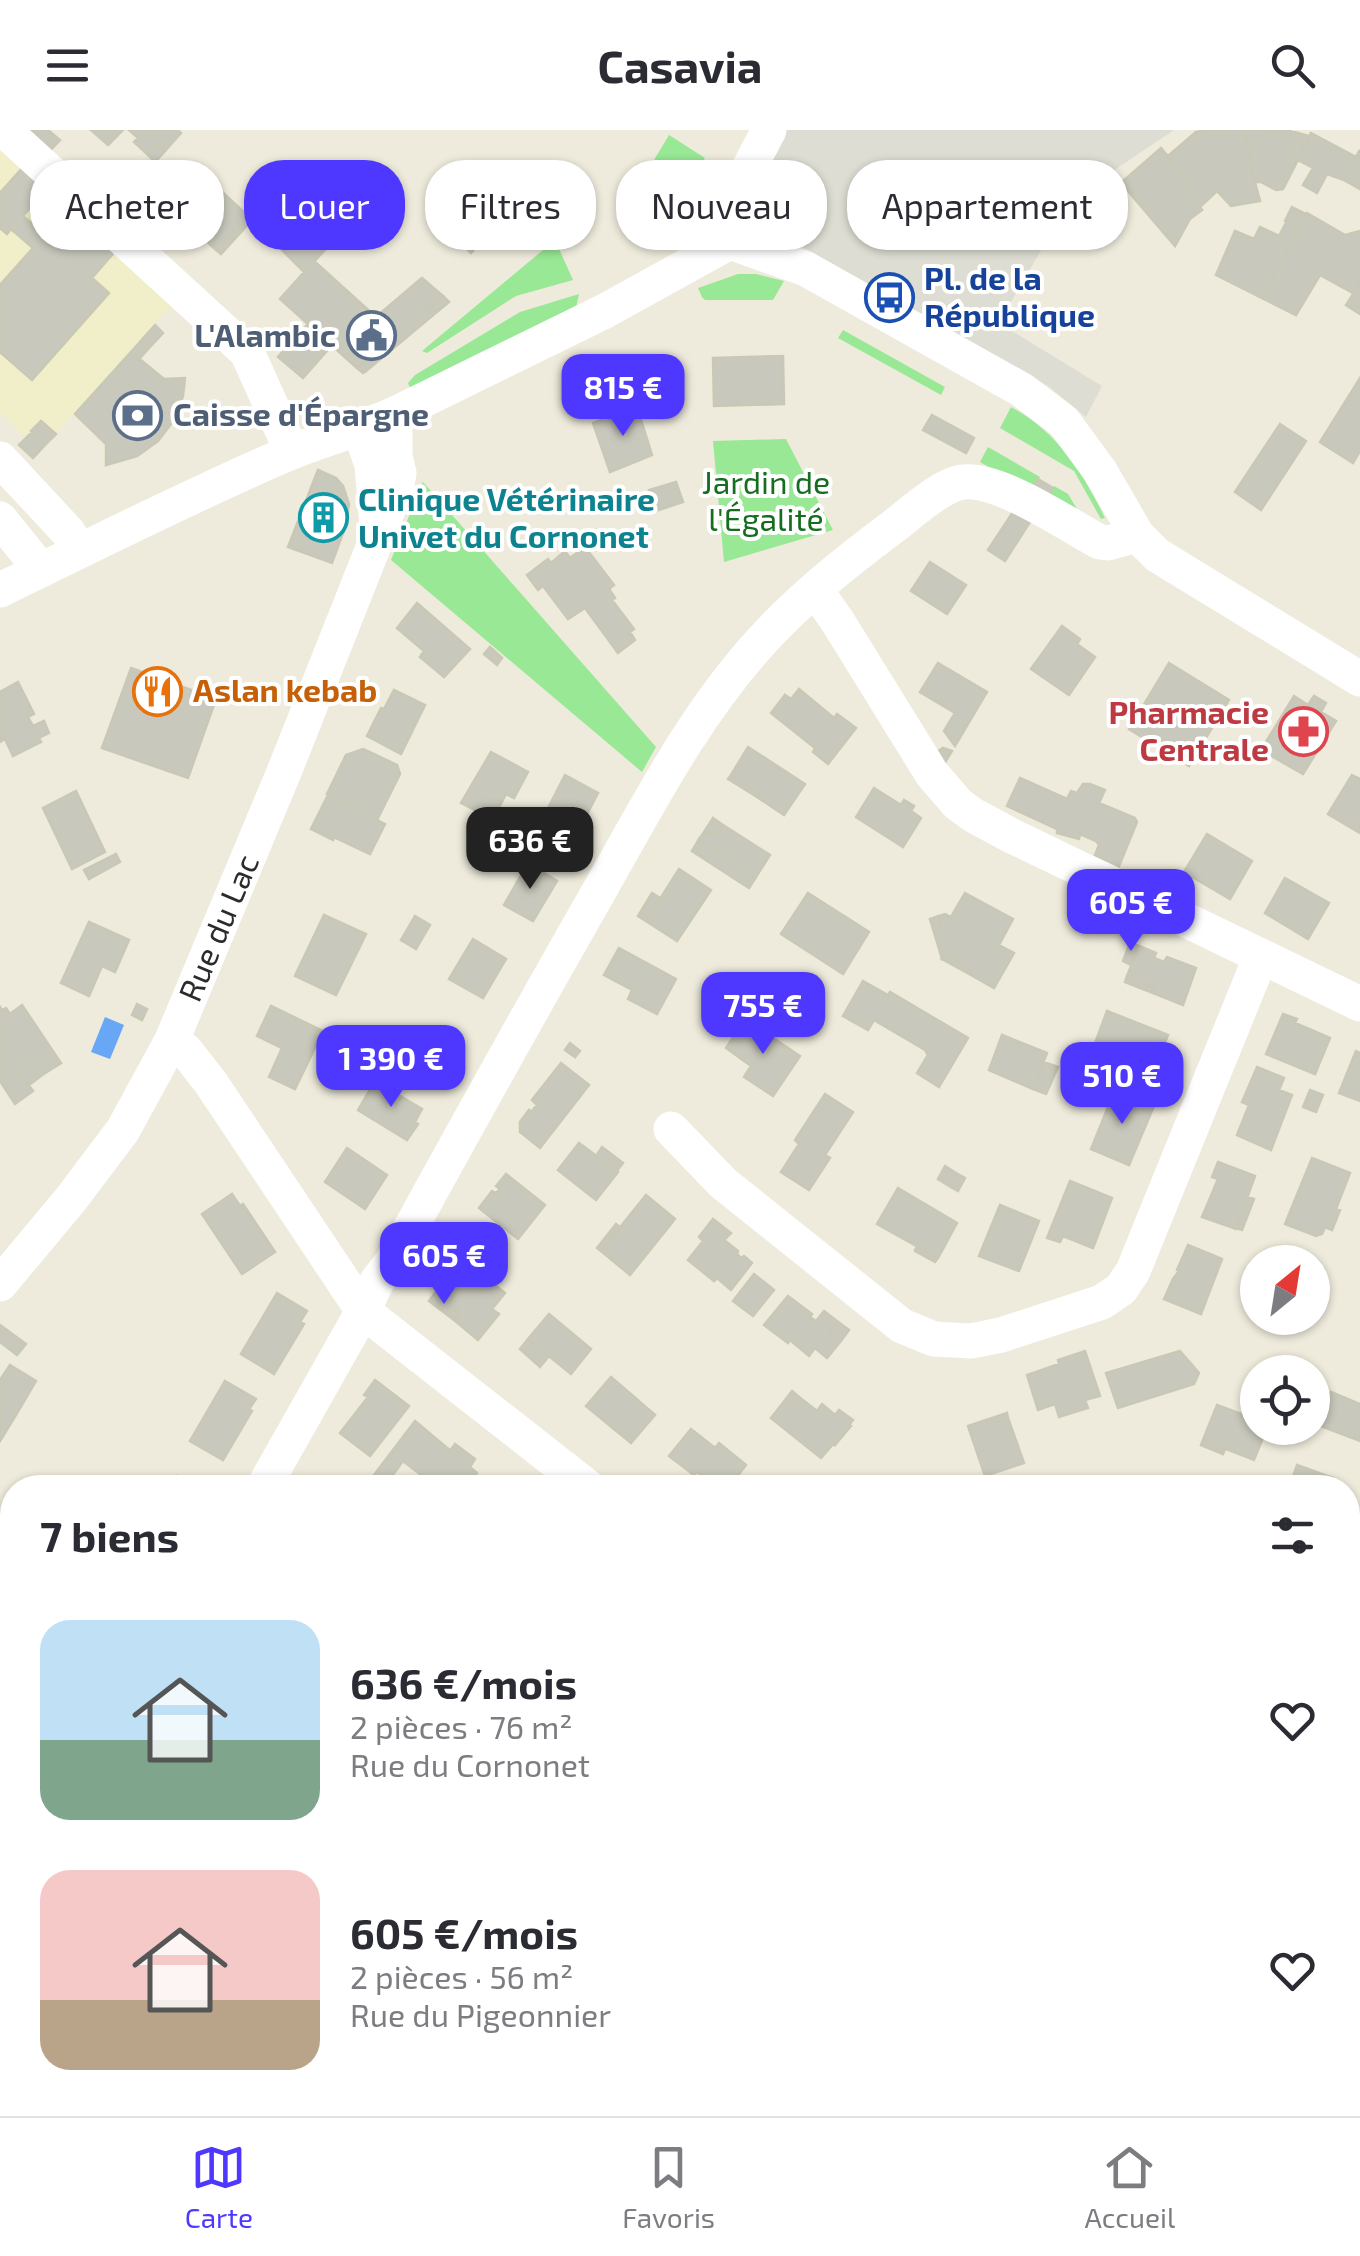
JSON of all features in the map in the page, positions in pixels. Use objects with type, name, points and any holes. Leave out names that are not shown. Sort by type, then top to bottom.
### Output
[{"type":"street","points":[[4,130],[246,352],[292,452]]},
{"type":"street","points":[[754,160],[770,130]]},
{"type":"street","points":[[0,590],[176,503],[292,452],[395,414],[605,311],[716,250]]},
{"type":"street","points":[[751,250],[818,275],[1022,390],[1064,422],[1100,472],[1137,535],[1157,555],[1360,679]]},
{"type":"street","name":"Rue du Lac","points":[[0,1284],[123,1130],[172,1040],[378,538],[400,473],[395,414]]},
{"type":"street","name":"Rue du Lac","points":[[360,430],[372,465],[378,538]]},
{"type":"street","points":[[0,459],[68,532],[80,551]]},
{"type":"street","points":[[270,1475],[668,772],[722,689],[758,644],[849,559],[959,482],[982,481],[1013,494],[1100,542],[1137,535]]},
{"type":"street","points":[[0,519],[40,570]]},
{"type":"street","points":[[814,589],[932,774],[973,816],[1360,1004]]},
{"type":"street","points":[[671,1128],[722,1183],[902,1326],[934,1339],[972,1340],[1000,1335],[1102,1302],[1121,1289],[1133,1271],[1261,956]]},
{"type":"street","points":[[172,1040],[186,1051],[211,1084],[364,1311],[573,1475]]},
{"type":"shaded area","points":[[784,130],[1174,130],[1128,161],[847,160],[847,250],[1041,250],[999,323],[1102,386],[1086,417],[1048,386],[808,250],[827,250],[827,160],[767,160]]},
{"type":"shaded area","points":[[0,145],[30,172],[30,250],[118,250],[176,301],[45,445],[31,432],[24,436],[0,412]]},
{"type":"green space","points":[[669,135],[705,158],[704,160],[654,160]]},
{"type":"green space","points":[[543,250],[560,250],[573,280],[516,296],[427,353],[422,351]]},
{"type":"green space","points":[[738,274],[784,281],[773,300],[702,297],[698,288]]},
{"type":"green space","points":[[579,294],[576,308],[412,392],[408,383],[415,375],[520,312]]},
{"type":"green space","points":[[843,330],[945,387],[941,395],[838,338]]},
{"type":"green space","points":[[1011,407],[1042,428],[1067,455],[1105,518],[1101,519],[1074,471],[1000,428]]},
{"type":"green space","name":"Jardin de l'Égalité","points":[[786,439],[833,530],[724,562],[713,441]]},
{"type":"green space","points":[[988,447],[1040,477],[1033,488],[1048,497],[1054,486],[1068,494],[1081,520],[980,462]]},
{"type":"green space","points":[[423,482],[656,747],[642,772],[391,560]]},
{"type":"water","points":[[105,1017],[124,1025],[110,1059],[91,1052]]},
{"type":"building","points":[[28,130],[48,130],[60,140],[48,153]]},
{"type":"building","points":[[91,130],[123,130],[108,145]]},
{"type":"building","points":[[129,130],[181,133],[165,151],[157,144],[147,154],[134,142],[138,138]]},
{"type":"building","points":[[1245,130],[1260,201],[1231,206],[1217,191],[1200,207],[1187,190],[1192,185],[1168,156],[1196,132]]},
{"type":"building","points":[[1245,130],[1291,131],[1291,154],[1301,154],[1283,189],[1254,182]]},
{"type":"building","points":[[1291,131],[1309,136],[1301,154],[1291,154]]},
{"type":"building","points":[[1311,133],[1356,157],[1344,180],[1327,174],[1317,193],[1303,185],[1313,168],[1298,160]]},
{"type":"building","points":[[157,144],[165,151],[157,160],[147,154]]},
{"type":"building","points":[[1161,148],[1192,185],[1187,190],[1202,210],[1190,219],[1175,246],[1128,191],[1128,177]]},
{"type":"building","points":[[1360,152],[1360,189],[1344,180]]},
{"type":"building","points":[[24,166],[30,171],[30,208],[23,216],[30,222],[30,245],[11,229],[7,234],[0,228],[0,193]]},
{"type":"building","points":[[224,194],[244,212],[244,222],[224,242]]},
{"type":"building","points":[[1292,207],[1306,214],[1299,228],[1285,221]]},
{"type":"building","points":[[1307,213],[1345,235],[1360,231],[1360,283],[1353,293],[1320,275],[1296,315],[1262,298]]},
{"type":"building","points":[[1287,221],[1299,228],[1262,298],[1216,275],[1235,231],[1254,239],[1260,227],[1279,236]]},
{"type":"building","points":[[244,222],[244,229],[221,254],[216,250],[224,250],[224,242]]},
{"type":"building","points":[[31,250],[116,250],[92,278],[109,293],[32,380],[0,352],[0,285]]},
{"type":"building","points":[[282,250],[321,250],[304,272]]},
{"type":"building","points":[[314,261],[376,317],[410,288],[428,309],[357,368],[280,299]]},
{"type":"building","points":[[422,278],[443,296],[428,309],[410,288]]},
{"type":"building","points":[[1360,283],[1360,314],[1346,305]]},
{"type":"building","points":[[443,296],[449,302],[365,372],[357,368]]},
{"type":"building","points":[[308,324],[332,345],[303,378],[278,357]]},
{"type":"building","points":[[155,325],[163,333],[148,349],[140,342]]},
{"type":"building","points":[[140,342],[148,349],[139,359],[131,352]]},
{"type":"building","points":[[131,352],[164,379],[185,378],[183,396],[174,420],[158,441],[137,456],[106,465],[106,444],[75,414]]},
{"type":"building","points":[[783,356],[784,404],[714,406],[713,358]]},
{"type":"building","points":[[1360,378],[1360,451],[1353,463],[1320,442]]},
{"type":"building","points":[[637,407],[652,455],[610,472],[593,423]]},
{"type":"building","points":[[932,415],[974,438],[966,453],[923,430]]},
{"type":"building","points":[[41,421],[56,434],[45,445],[31,431]]},
{"type":"building","points":[[1280,424],[1306,441],[1261,510],[1235,492]]},
{"type":"building","points":[[32,432],[45,445],[33,458],[19,445]]},
{"type":"building","name":"Clinique Vétérinaire Univet du Cornonet","points":[[318,470],[336,478],[349,504],[332,563],[288,547]]},
{"type":"building","points":[[1038,479],[1053,488],[1048,498],[1033,489]]},
{"type":"building","points":[[676,482],[683,502],[656,511],[649,490]]},
{"type":"building","points":[[1013,512],[1030,522],[1005,561],[988,550]]},
{"type":"building","points":[[585,547],[614,585],[609,589],[615,598],[612,600],[634,629],[630,632],[635,640],[618,653],[585,608],[568,619],[543,586],[538,590],[527,575],[548,559],[551,563],[565,551],[570,558]]},
{"type":"building","points":[[930,562],[966,585],[947,614],[911,591]]},
{"type":"building","points":[[417,603],[470,649],[444,677],[420,657],[424,651],[397,628]]},
{"type":"building","points":[[1062,626],[1095,657],[1069,695],[1031,669]]},
{"type":"building","points":[[490,647],[502,658],[497,665],[484,654]]},
{"type":"building","points":[[938,663],[987,692],[955,746],[944,731],[955,713],[920,692]]},
{"type":"building","points":[[1169,663],[1229,700],[1189,766],[1129,729]]},
{"type":"building","points":[[131,668],[216,699],[188,778],[102,748]]},
{"type":"building","points":[[18,682],[34,714],[28,717],[33,726],[44,721],[49,733],[39,738],[41,742],[13,756],[5,739],[0,742],[0,692]]},
{"type":"building","points":[[799,689],[834,718],[837,714],[856,728],[828,764],[813,752],[815,748],[771,713],[785,695],[791,699]]},
{"type":"building","points":[[394,690],[425,705],[401,754],[367,736]]},
{"type":"building","points":[[1294,696],[1308,705],[1314,696],[1326,703],[1321,712],[1336,721],[1303,774],[1261,750]]},
{"type":"building","points":[[748,747],[805,784],[784,815],[731,775]]},
{"type":"building","points":[[943,748],[952,751],[944,764],[937,752]]},
{"type":"building","points":[[363,749],[397,765],[400,774],[377,820],[327,794],[346,755]]},
{"type":"building","points":[[491,752],[528,772],[514,798],[506,794],[493,819],[461,803]]},
{"type":"building","points":[[565,775],[598,793],[572,843],[539,826]]},
{"type":"building","points":[[731,775],[758,794],[758,796],[728,779]]},
{"type":"building","points":[[1352,775],[1360,779],[1360,833],[1328,814]]},
{"type":"building","points":[[1020,778],[1067,799],[1071,791],[1077,793],[1083,784],[1105,790],[1099,803],[1137,822],[1119,866],[1095,855],[1099,845],[1096,841],[1080,834],[1079,839],[1057,833],[1057,829],[1007,806]]},
{"type":"building","points":[[874,788],[901,805],[904,800],[914,806],[911,811],[921,818],[903,847],[856,817]]},
{"type":"building","points":[[76,791],[105,852],[72,869],[43,808]]},
{"type":"building","points":[[328,795],[385,824],[370,854],[311,829]]},
{"type":"building","points":[[713,818],[723,825],[716,836],[702,835]]},
{"type":"building","points":[[723,825],[770,855],[756,877],[699,839],[702,835],[716,836]]},
{"type":"building","points":[[1207,834],[1252,861],[1230,899],[1184,872]]},
{"type":"building","points":[[699,839],[756,877],[749,888],[692,851]]},
{"type":"building","points":[[116,854],[120,862],[89,879],[84,870]]},
{"type":"building","points":[[528,863],[557,881],[533,921],[504,905]]},
{"type":"building","points":[[679,869],[711,890],[677,941],[646,921]]},
{"type":"building","points":[[1285,878],[1329,903],[1308,939],[1265,913]]},
{"type":"building","points":[[652,893],[660,898],[646,921],[638,916]]},
{"type":"building","points":[[808,893],[869,932],[843,974],[781,934]]},
{"type":"building","points":[[965,893],[1013,919],[999,945],[1014,953],[994,988],[971,975],[970,968],[950,956],[942,959],[934,932],[942,930],[939,916],[951,917]]},
{"type":"building","points":[[324,915],[366,934],[336,995],[295,976]]},
{"type":"building","points":[[415,916],[430,925],[416,949],[401,940]]},
{"type":"building","points":[[939,916],[942,930],[934,932],[930,919]]},
{"type":"building","points":[[89,922],[129,940],[115,972],[102,966],[89,996],[61,983]]},
{"type":"building","points":[[473,939],[506,959],[483,998],[449,979]]},
{"type":"building","points":[[1130,943],[1139,946],[1131,965],[1123,961]]},
{"type":"building","points":[[1139,946],[1156,953],[1154,958],[1164,962],[1167,957],[1196,968],[1183,1005],[1153,993],[1155,987],[1127,976]]},
{"type":"building","points":[[619,948],[676,979],[657,1014],[628,999],[632,990],[604,975]]},
{"type":"building","points":[[950,956],[970,968],[971,975],[942,959]]},
{"type":"building","points":[[1127,976],[1155,987],[1153,993],[1125,982]]},
{"type":"building","points":[[863,981],[888,995],[890,992],[968,1038],[939,1087],[917,1073],[928,1055],[925,1050],[874,1020],[868,1030],[843,1016]]},
{"type":"building","points":[[137,1004],[147,1009],[142,1020],[132,1015]]},
{"type":"building","points":[[22,1005],[61,1063],[45,1073],[35,1060],[19,1072],[33,1091],[15,1104],[0,1081],[0,1007],[10,1014]]},
{"type":"building","points":[[271,1006],[323,1031],[295,1089],[269,1077],[282,1048],[257,1036]]},
{"type":"building","points":[[1107,1011],[1168,1035],[1155,1066],[1125,1054],[1121,1066],[1091,1054]]},
{"type":"building","points":[[1283,1014],[1330,1038],[1315,1074],[1266,1054]]},
{"type":"building","points":[[745,1019],[800,1056],[773,1096],[744,1077],[751,1066],[726,1048]]},
{"type":"building","points":[[1002,1035],[1047,1053],[1033,1089],[989,1070]]},
{"type":"building","points":[[570,1043],[580,1051],[575,1057],[565,1050]]},
{"type":"building","points":[[1356,1051],[1360,1053],[1360,1101],[1339,1093]]},
{"type":"building","points":[[1125,1054],[1155,1066],[1152,1072],[1145,1069],[1143,1074],[1121,1066]]},
{"type":"building","points":[[352,1058],[359,1062],[353,1073],[346,1069]]},
{"type":"building","points":[[35,1060],[45,1073],[29,1085],[19,1072]]},
{"type":"building","points":[[1044,1062],[1058,1067],[1046,1094],[1033,1089]]},
{"type":"building","points":[[561,1063],[589,1085],[540,1148],[520,1132],[520,1122],[537,1105],[532,1100]]},
{"type":"building","points":[[1257,1067],[1284,1078],[1279,1090],[1292,1095],[1271,1150],[1237,1135],[1249,1105],[1242,1102]]},
{"type":"building","points":[[375,1081],[422,1109],[407,1140],[358,1110]]},
{"type":"building","points":[[1115,1090],[1154,1106],[1129,1165],[1091,1149]]},
{"type":"building","points":[[1310,1090],[1323,1095],[1316,1112],[1303,1107]]},
{"type":"building","points":[[825,1094],[853,1112],[825,1155],[830,1158],[809,1190],[781,1172],[799,1144],[795,1140]]},
{"type":"building","points":[[579,1143],[618,1172],[596,1200],[558,1170]]},
{"type":"building","points":[[602,1147],[623,1163],[616,1172],[596,1156]]},
{"type":"building","points":[[347,1148],[387,1175],[365,1209],[325,1182]]},
{"type":"building","points":[[1312,1158],[1350,1173],[1332,1230],[1325,1227],[1316,1236],[1285,1224]]},
{"type":"building","points":[[1218,1162],[1255,1176],[1236,1229],[1202,1217],[1218,1179],[1212,1177]]},
{"type":"building","points":[[945,1166],[956,1173],[949,1186],[938,1179]]},
{"type":"building","points":[[956,1173],[965,1178],[958,1191],[949,1186]]},
{"type":"building","points":[[506,1174],[545,1205],[518,1239],[479,1208],[492,1191],[500,1189],[496,1186]]},
{"type":"building","points":[[1070,1181],[1112,1198],[1093,1248],[1063,1236],[1060,1242],[1047,1238]]},
{"type":"building","points":[[898,1188],[957,1223],[938,1258],[877,1224]]},
{"type":"building","points":[[232,1194],[275,1252],[242,1274],[202,1214]]},
{"type":"building","points":[[646,1195],[675,1219],[630,1275],[601,1251]]},
{"type":"building","points":[[1248,1197],[1254,1199],[1242,1230],[1236,1228]]},
{"type":"building","points":[[1000,1205],[1039,1221],[1019,1271],[979,1256]]},
{"type":"building","points":[[713,1219],[731,1233],[724,1240],[741,1258],[744,1256],[752,1263],[731,1290],[688,1260]]},
{"type":"building","points":[[616,1224],[620,1227],[601,1251],[597,1248]]},
{"type":"building","points":[[1188,1245],[1222,1259],[1201,1314],[1164,1299]]},
{"type":"building","points":[[917,1246],[938,1258],[935,1262],[915,1251]]},
{"type":"building","points":[[461,1259],[505,1293],[492,1309],[499,1314],[478,1340],[454,1320],[459,1313],[434,1294]]},
{"type":"building","points":[[754,1274],[774,1290],[753,1316],[733,1301]]},
{"type":"building","points":[[277,1293],[307,1311],[300,1322],[304,1324],[274,1374],[241,1354]]},
{"type":"building","points":[[434,1294],[459,1313],[454,1320],[429,1301]]},
{"type":"building","points":[[788,1296],[816,1321],[824,1311],[837,1321],[829,1331],[841,1341],[827,1358],[815,1348],[809,1356],[764,1325]]},
{"type":"building","points":[[549,1314],[591,1349],[571,1374],[528,1339]]},
{"type":"building","points":[[837,1321],[849,1330],[841,1341],[829,1331]]},
{"type":"building","points":[[0,1325],[26,1344],[17,1355],[0,1342]]},
{"type":"building","points":[[528,1339],[549,1356],[540,1367],[520,1349]]},
{"type":"building","points":[[1085,1351],[1100,1396],[1085,1400],[1088,1408],[1059,1417],[1055,1404],[1038,1410],[1027,1375]]},
{"type":"building","points":[[1180,1351],[1199,1373],[1194,1384],[1118,1408],[1106,1373]]},
{"type":"building","points":[[10,1365],[36,1381],[16,1415],[0,1405],[0,1380]]},
{"type":"building","points":[[611,1377],[655,1415],[631,1443],[586,1406]]},
{"type":"building","points":[[375,1380],[409,1406],[370,1456],[340,1433],[368,1397],[364,1395]]},
{"type":"building","points":[[225,1381],[256,1399],[223,1460],[190,1441]]},
{"type":"building","points":[[792,1391],[799,1397],[789,1410],[782,1404]]},
{"type":"building","points":[[1330,1395],[1360,1404],[1360,1441],[1330,1430]]},
{"type":"building","points":[[799,1397],[817,1411],[822,1404],[835,1415],[839,1410],[853,1420],[821,1458],[771,1418],[782,1404],[789,1410]]},
{"type":"building","points":[[0,1405],[16,1415],[0,1441]]},
{"type":"building","points":[[1217,1405],[1240,1413],[1240,1445],[1260,1445],[1254,1460],[1203,1440]]},
{"type":"building","points":[[1007,1413],[1008,1418],[987,1425],[986,1420]]},
{"type":"building","points":[[1008,1418],[1024,1463],[985,1475],[968,1426],[986,1420],[987,1425]]},
{"type":"building","points":[[415,1421],[477,1473],[421,1475],[403,1461],[393,1475],[374,1475]]},
{"type":"building","points":[[691,1429],[715,1448],[719,1443],[746,1465],[738,1475],[694,1475],[669,1456]]},
{"type":"building","points":[[1203,1440],[1225,1449],[1223,1454],[1201,1445]]},
{"type":"building","points":[[455,1444],[475,1459],[470,1467],[450,1451]]},
{"type":"building","points":[[1297,1465],[1325,1475],[1294,1475]]},
{"type":"place","name":"Pl. de la République","points":[[889,297]]},
{"type":"place","name":"L'Alambic","points":[[371,336]]},
{"type":"place","name":"Caisse d'Épargne","points":[[138,415]]},
{"type":"place","name":"Clinique Vétérinaire Univet du Cornonet","points":[[323,518]]},
{"type":"place","name":"Aslan kebab","points":[[158,691]]},
{"type":"place","name":"Pharmacie Centrale","points":[[1304,731]]}]
